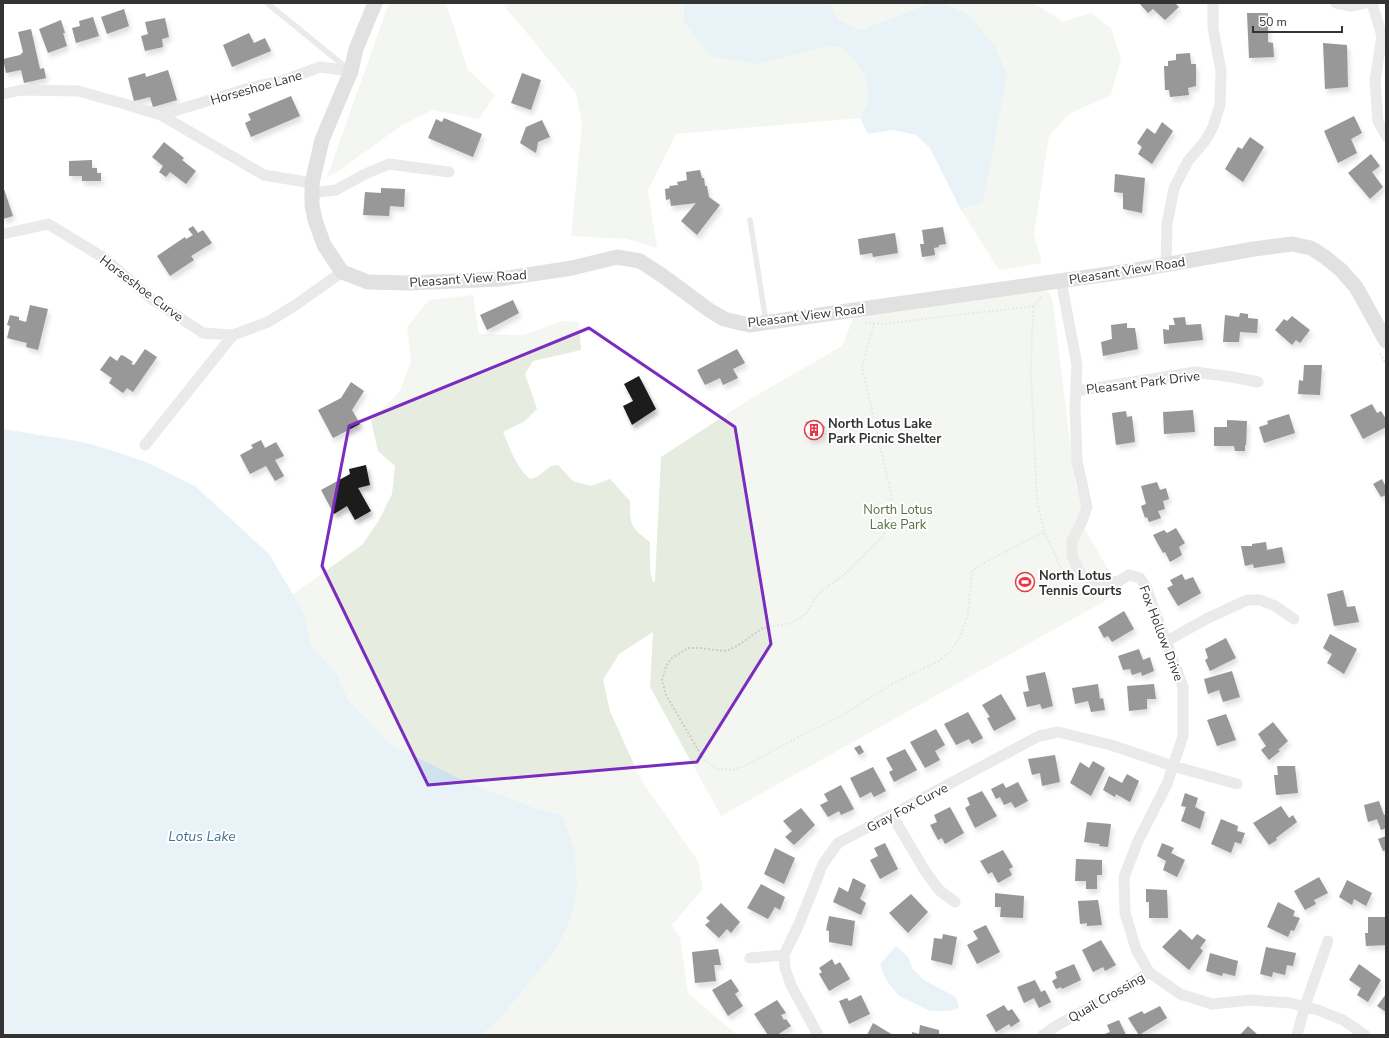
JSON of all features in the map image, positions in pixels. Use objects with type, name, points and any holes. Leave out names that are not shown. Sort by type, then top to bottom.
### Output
[{"type":"street","points":[[342,272],[324,245],[315,220],[311,188],[322,140],[351,72],[356,49],[375,3]]},
{"type":"street","points":[[1166,265],[1167,224],[1174,188],[1188,161],[1205,141],[1213,127],[1220,105],[1220,71],[1213,28],[1213,3]]},
{"type":"street","points":[[1336,3],[1351,6],[1365,3]]},
{"type":"street","points":[[1372,3],[1382,36],[1375,81],[1378,122],[1386,136]]},
{"type":"street","name":"Horseshoe Lane","points":[[161,115],[253,87],[285,80],[320,67],[351,72]]},
{"type":"street","points":[[3,94],[21,90],[78,91],[121,102],[161,115],[264,175],[311,188],[336,190],[363,175],[390,164],[449,172]]},
{"type":"street","name":"Horseshoe Curve","points":[[3,234],[48,224],[104,258],[153,300],[203,333],[233,336],[268,322],[297,304],[342,272]]},
{"type":"street","name":"Pleasant View Road","points":[[342,272],[368,282],[410,283],[500,279],[572,268],[618,257],[640,261],[724,319],[748,325],[1061,281],[1292,244],[1311,248],[1325,257],[1341,270],[1356,287],[1382,346]]},
{"type":"street","points":[[1061,281],[1077,365],[1075,408],[1077,461],[1087,507],[1072,541],[1072,556],[1081,575],[1102,584]]},
{"type":"street","points":[[145,445],[233,336]]},
{"type":"street","name":"Pleasant Park Drive","points":[[1076,391],[1195,372],[1258,382]]},
{"type":"street","name":"Fox Hollow Drive","points":[[1102,584],[1119,581],[1129,575],[1140,578],[1146,587],[1183,687],[1183,736],[1167,784],[1138,841],[1124,877],[1125,913],[1136,949],[1149,972],[1180,994],[1212,1004],[1250,1000],[1290,1003],[1305,1006],[1343,1020],[1365,1035]]},
{"type":"street","points":[[1167,642],[1206,619],[1247,600],[1260,600],[1275,606],[1294,619]]},
{"type":"street","name":"Gray Fox Curve","points":[[784,955],[800,924],[823,864],[838,844],[1038,736],[1058,732],[1111,745],[1173,766],[1237,784]]},
{"type":"street","points":[[892,815],[939,890],[955,902]]},
{"type":"street","points":[[1297,1035],[1305,1006],[1328,941]]},
{"type":"street","points":[[750,958],[784,955],[785,968],[791,985],[818,1035]]},
{"type":"street","name":"Quail Crossing","points":[[1042,1035],[1124,989],[1149,972]]},
{"type":"lane","points":[[268,3],[351,72]]},
{"type":"lane","points":[[750,220],[766,322]]},
{"type":"path","points":[[1043,294],[1034,306],[1032,332],[1031,373],[1037,501],[1044,532],[1062,570],[1071,583],[1081,590],[1092,589],[1102,584]]},
{"type":"path","points":[[864,323],[882,324],[1034,306]]},
{"type":"path","points":[[874,323],[862,367],[891,493],[892,510],[889,524],[883,536],[844,575],[820,592],[807,612],[800,618],[791,623],[763,628],[727,651],[688,648],[672,658],[666,666],[662,680],[666,694],[704,760],[717,769],[732,770],[745,766],[841,716],[892,684],[937,662],[951,651],[960,637],[968,615],[972,571],[980,565],[1044,532]]},
{"type":"path","points":[[1382,346],[1386,364]]},
{"type":"highlighted area","points":[[589,328],[735,427],[771,644],[697,762],[428,785],[322,566],[349,426]]},
{"type":"green space","points":[[389,3],[446,3],[468,70],[495,95],[479,119],[432,110],[399,127],[339,171],[327,177]]},
{"type":"green space","points":[[502,3],[684,3],[683,20],[760,64],[826,46],[844,48],[864,73],[869,99],[860,118],[676,134],[648,190],[657,248],[627,239],[571,236],[582,124],[576,93]]},
{"type":"green space","points":[[830,3],[930,3],[861,30],[839,20]]},
{"type":"green space","points":[[943,3],[1034,3],[1063,22],[1091,13],[1111,28],[1121,58],[1111,95],[1069,114],[1049,136],[1034,234],[1042,263],[999,270],[961,210],[983,202],[968,14]]},
{"type":"green space","name":"North Lotus Lake Park","points":[[1035,291],[1049,292],[1053,302],[1075,483],[1082,505],[1078,517],[1121,592],[721,816],[650,687],[653,632],[619,654],[603,680],[610,711],[641,780],[698,861],[703,889],[672,925],[680,938],[688,993],[737,1035],[482,1035],[503,1015],[556,950],[574,847],[562,815],[538,809],[467,782],[391,744],[349,701],[336,673],[311,645],[304,613],[292,595],[362,545],[378,522],[392,494],[395,466],[378,451],[371,421],[400,391],[411,361],[407,327],[429,300],[473,295],[479,334],[524,335],[562,321],[579,322],[581,350],[533,361],[525,374],[537,409],[525,421],[503,432],[517,463],[530,479],[537,477],[551,466],[558,465],[573,481],[591,486],[610,479],[630,501],[630,516],[632,525],[650,542],[650,571],[653,582],[655,582],[661,457],[747,401],[842,346],[857,309]]},
{"type":"water","points":[[684,3],[830,3],[839,20],[861,30],[930,3],[943,3],[968,14],[995,47],[1007,74],[983,202],[961,210],[930,148],[916,135],[894,130],[868,134],[860,118],[869,99],[864,73],[844,48],[826,46],[760,64],[710,56],[683,20]]},
{"type":"water","name":"Lotus Lake","points":[[3,429],[83,442],[151,464],[195,486],[269,554],[304,613],[311,645],[336,673],[349,701],[391,744],[467,782],[538,809],[562,815],[574,847],[577,889],[571,917],[556,950],[503,1015],[482,1035],[3,1035]]},
{"type":"water","points":[[896,946],[908,957],[912,968],[924,980],[956,997],[959,1008],[949,1011],[930,1011],[899,996],[886,980],[880,964]]},
{"type":"building","points":[[1139,3],[1175,3],[1179,7],[1165,20],[1153,9],[1148,13]]},
{"type":"building","points":[[124,9],[129,26],[107,34],[101,17]]},
{"type":"building","points":[[1247,13],[1268,13],[1268,42],[1273,43],[1274,57],[1249,58]]},
{"type":"building","points":[[93,17],[99,36],[76,43],[72,28],[80,26],[79,21]]},
{"type":"building","points":[[165,18],[169,37],[162,39],[163,47],[145,51],[141,36],[148,34],[145,22]]},
{"type":"building","points":[[61,20],[67,46],[48,53],[39,29]]},
{"type":"building","points":[[31,29],[40,69],[44,68],[46,78],[24,83],[21,70],[6,73],[3,59],[20,55],[23,52],[18,32]]},
{"type":"building","points":[[249,33],[254,43],[265,38],[271,51],[232,67],[223,45]]},
{"type":"building","points":[[1323,43],[1347,45],[1348,87],[1325,89]]},
{"type":"building","points":[[1190,53],[1191,64],[1196,64],[1196,86],[1188,88],[1189,95],[1170,97],[1169,90],[1165,90],[1164,66],[1168,66],[1168,61],[1176,60],[1176,54]]},
{"type":"building","points":[[168,70],[177,100],[153,107],[150,97],[134,101],[128,78],[145,73],[146,77]]},
{"type":"building","points":[[522,73],[541,80],[531,110],[511,103]]},
{"type":"building","points":[[291,96],[300,116],[251,137],[245,123],[251,120],[248,114]]},
{"type":"building","points":[[1354,116],[1362,133],[1351,139],[1357,153],[1338,163],[1324,131]]},
{"type":"building","points":[[444,118],[482,134],[473,157],[428,138],[436,119],[442,122]]},
{"type":"building","points":[[542,120],[550,137],[538,142],[536,153],[520,143],[526,127]]},
{"type":"building","points":[[1162,122],[1173,131],[1152,164],[1138,154],[1142,147],[1137,143],[1147,128],[1155,134]]},
{"type":"building","points":[[1250,137],[1264,147],[1243,182],[1225,169],[1238,147],[1242,149]]},
{"type":"building","points":[[164,142],[184,158],[182,160],[196,171],[186,184],[170,172],[166,177],[159,172],[163,166],[152,157]]},
{"type":"building","points":[[1371,154],[1380,166],[1372,172],[1383,187],[1370,199],[1348,173]]},
{"type":"building","points":[[92,160],[92,168],[97,168],[97,173],[101,173],[101,181],[82,181],[82,176],[69,176],[69,161]]},
{"type":"building","points":[[700,170],[702,178],[704,178],[705,186],[707,186],[709,197],[720,205],[697,235],[681,221],[696,203],[671,206],[670,199],[666,200],[665,189],[670,188],[669,186],[678,185],[677,182],[687,180],[686,172]]},
{"type":"building","points":[[1115,174],[1145,178],[1142,213],[1123,209],[1123,193],[1114,192]]},
{"type":"building","points":[[3,186],[13,216],[3,219]]},
{"type":"building","points":[[381,188],[405,189],[404,207],[390,206],[389,216],[363,215],[365,192],[381,193]]},
{"type":"building","points":[[193,226],[198,233],[203,230],[212,243],[191,256],[194,260],[170,276],[157,256],[185,237],[186,239],[193,235],[188,229]]},
{"type":"building","points":[[943,227],[946,244],[939,245],[939,247],[934,248],[935,255],[922,257],[920,244],[924,244],[922,230]]},
{"type":"building","points":[[895,233],[898,253],[873,257],[872,253],[860,255],[858,239]]},
{"type":"building","points":[[513,300],[519,313],[487,330],[480,315]]},
{"type":"building","points":[[30,305],[48,309],[38,350],[26,347],[27,343],[7,338],[10,326],[7,325],[10,315],[19,317],[19,320],[26,322]]},
{"type":"building","points":[[1240,313],[1248,314],[1248,318],[1258,319],[1257,333],[1240,332],[1239,342],[1223,342],[1225,315],[1239,317]]},
{"type":"building","points":[[1292,316],[1310,330],[1300,343],[1296,340],[1292,345],[1275,330],[1284,319],[1287,321]]},
{"type":"building","points":[[1185,317],[1186,325],[1201,324],[1203,340],[1164,344],[1163,329],[1169,330],[1169,325],[1175,325],[1173,318]]},
{"type":"building","points":[[1127,323],[1127,328],[1135,328],[1138,349],[1103,356],[1101,342],[1112,339],[1111,325]]},
{"type":"building","points":[[145,349],[157,357],[133,392],[127,388],[123,393],[109,383],[112,378],[100,370],[110,356],[117,361],[121,355],[124,356],[133,362],[131,364],[134,365]]},
{"type":"building","points":[[737,349],[745,363],[733,369],[738,378],[723,385],[720,378],[705,385],[697,370]]},
{"type":"building","points":[[1304,365],[1322,365],[1320,395],[1298,394],[1299,380],[1303,381]]},
{"type":"building","points":[[639,376],[656,409],[632,425],[623,406],[633,401],[624,384]]},
{"type":"building","points":[[351,382],[364,391],[352,410],[360,424],[333,438],[318,410],[341,398]]},
{"type":"building","points":[[1372,404],[1377,413],[1381,411],[1386,419],[1386,427],[1363,439],[1350,415]]},
{"type":"building","points":[[1193,410],[1195,432],[1164,434],[1163,412]]},
{"type":"building","points":[[1126,411],[1127,417],[1132,416],[1135,442],[1116,445],[1112,413]]},
{"type":"building","points":[[1289,414],[1295,433],[1264,443],[1259,427],[1268,424],[1267,421]]},
{"type":"building","name":"North Lotus Lake Park Picnic Shelter","points":[[817,420],[825,427],[822,437],[811,440],[804,433],[806,422]]},
{"type":"building","points":[[1227,420],[1247,421],[1245,451],[1235,451],[1234,446],[1214,446],[1214,427],[1227,427]]},
{"type":"building","points":[[261,440],[265,448],[276,442],[284,456],[275,460],[284,476],[275,481],[266,466],[250,474],[240,455],[253,448],[251,445]]},
{"type":"building","points":[[366,465],[370,485],[358,488],[371,511],[355,520],[347,506],[334,514],[321,490],[350,474],[349,469]]},
{"type":"building","points":[[1382,479],[1386,487],[1386,495],[1381,497],[1373,484]]},
{"type":"building","points":[[1157,482],[1160,490],[1166,488],[1169,499],[1163,501],[1165,509],[1158,511],[1161,518],[1149,522],[1147,517],[1145,518],[1141,506],[1146,504],[1141,486]]},
{"type":"building","points":[[1176,528],[1185,543],[1179,547],[1182,555],[1170,562],[1153,535],[1164,530],[1167,533]]},
{"type":"building","points":[[1266,542],[1267,550],[1282,547],[1285,563],[1254,568],[1253,564],[1245,566],[1241,546],[1252,546],[1252,544]]},
{"type":"building","points":[[1182,574],[1185,580],[1193,577],[1201,593],[1178,606],[1167,588],[1173,585],[1170,580]]},
{"type":"building","points":[[1343,590],[1347,607],[1355,606],[1359,622],[1334,626],[1327,594]]},
{"type":"building","points":[[1124,611],[1134,629],[1112,642],[1108,636],[1104,638],[1098,627]]},
{"type":"building","points":[[1330,634],[1357,649],[1344,674],[1327,663],[1332,654],[1323,648]]},
{"type":"building","points":[[1226,638],[1236,658],[1210,671],[1205,660],[1208,658],[1205,649]]},
{"type":"building","points":[[1139,649],[1143,660],[1150,657],[1154,671],[1142,676],[1141,672],[1132,675],[1130,669],[1123,670],[1118,656]]},
{"type":"building","points":[[1232,671],[1240,697],[1223,702],[1219,690],[1208,694],[1204,679]]},
{"type":"building","points":[[1045,672],[1053,706],[1042,709],[1040,704],[1027,707],[1023,692],[1029,691],[1026,676]]},
{"type":"building","points":[[1098,684],[1100,699],[1103,698],[1105,710],[1091,712],[1088,701],[1075,704],[1072,688]]},
{"type":"building","points":[[1154,684],[1156,699],[1147,699],[1147,709],[1129,711],[1127,686]]},
{"type":"building","points":[[1001,694],[1016,719],[994,731],[987,718],[990,717],[982,705]]},
{"type":"building","points":[[968,712],[983,738],[972,744],[969,739],[956,745],[944,724]]},
{"type":"building","points":[[1226,714],[1236,740],[1217,746],[1207,720]]},
{"type":"building","points":[[1273,722],[1288,741],[1278,750],[1280,751],[1269,760],[1261,750],[1266,746],[1258,734]]},
{"type":"building","points":[[936,729],[945,745],[935,751],[940,760],[925,768],[910,742]]},
{"type":"building","points":[[860,745],[864,752],[859,755],[854,748]]},
{"type":"building","points":[[905,749],[917,770],[894,782],[889,772],[893,770],[886,758]]},
{"type":"building","points":[[1055,755],[1060,782],[1042,786],[1040,773],[1032,775],[1028,759]]},
{"type":"building","points":[[1093,761],[1105,768],[1091,796],[1070,783],[1080,762],[1089,768]]},
{"type":"building","points":[[1277,766],[1295,766],[1298,793],[1276,795],[1274,775],[1278,775]]},
{"type":"building","points":[[873,767],[886,791],[874,797],[871,792],[860,798],[850,778]]},
{"type":"building","points":[[1127,774],[1139,781],[1130,802],[1116,794],[1115,797],[1103,790],[1109,776],[1122,783]]},
{"type":"building","points":[[1018,782],[1028,801],[1015,808],[1011,802],[1004,805],[1000,797],[996,799],[991,789],[1003,783],[1006,788]]},
{"type":"building","points":[[841,785],[854,809],[841,815],[839,811],[828,817],[820,805],[828,801],[824,794]]},
{"type":"building","points":[[982,791],[997,816],[975,828],[965,808],[970,805],[967,798]]},
{"type":"building","points":[[1185,793],[1198,798],[1195,807],[1205,812],[1200,829],[1181,821],[1186,807],[1181,806]]},
{"type":"building","points":[[1379,801],[1384,815],[1386,814],[1386,828],[1381,830],[1377,819],[1368,822],[1364,805]]},
{"type":"building","points":[[1281,806],[1289,818],[1293,815],[1297,822],[1276,838],[1277,840],[1269,845],[1253,823]]},
{"type":"building","points":[[950,807],[964,833],[945,844],[942,838],[938,840],[930,825],[937,822],[934,815]]},
{"type":"building","points":[[801,808],[815,825],[794,845],[785,837],[792,831],[783,821]]},
{"type":"building","points":[[1221,819],[1238,826],[1237,831],[1245,833],[1241,844],[1235,842],[1231,853],[1211,844]]},
{"type":"building","points":[[1087,822],[1111,824],[1108,847],[1099,846],[1100,844],[1084,842]]},
{"type":"building","points":[[1386,836],[1386,850],[1383,851],[1378,839]]},
{"type":"building","points":[[885,843],[898,869],[880,879],[870,860],[878,856],[874,848]]},
{"type":"building","points":[[1162,843],[1174,848],[1171,853],[1185,860],[1177,877],[1163,870],[1166,861],[1157,856]]},
{"type":"building","points":[[775,848],[795,858],[784,884],[764,874]]},
{"type":"building","points":[[1003,850],[1013,867],[1009,869],[1012,875],[998,883],[992,872],[988,874],[980,861]]},
{"type":"building","points":[[1076,859],[1102,860],[1102,875],[1097,875],[1097,889],[1086,889],[1086,881],[1075,881]]},
{"type":"building","points":[[1319,877],[1328,893],[1314,900],[1316,904],[1305,910],[1294,891]]},
{"type":"building","points":[[853,878],[866,885],[860,899],[866,903],[861,915],[833,902],[839,887],[848,892]]},
{"type":"building","points":[[1347,880],[1372,893],[1366,906],[1354,899],[1352,905],[1339,897]]},
{"type":"building","points":[[761,884],[785,897],[780,910],[775,907],[768,919],[747,908]]},
{"type":"building","points":[[1146,889],[1167,890],[1168,918],[1149,918],[1149,902],[1146,902]]},
{"type":"building","points":[[995,893],[1024,896],[1023,918],[1000,917],[1001,907],[995,907]]},
{"type":"building","points":[[911,894],[928,912],[908,933],[889,913]]},
{"type":"building","points":[[1098,900],[1102,925],[1087,926],[1087,923],[1080,924],[1078,901]]},
{"type":"building","points":[[1278,902],[1295,911],[1293,916],[1300,918],[1294,931],[1291,930],[1288,937],[1267,927]]},
{"type":"building","points":[[721,903],[740,922],[731,933],[727,929],[719,938],[705,925],[710,921],[706,918]]},
{"type":"building","points":[[829,916],[855,921],[852,946],[829,942],[829,931],[826,930]]},
{"type":"building","points":[[1368,917],[1386,917],[1386,945],[1366,946],[1365,933],[1368,933]]},
{"type":"building","points":[[986,925],[1000,952],[977,964],[967,945],[978,939],[973,931]]},
{"type":"building","points":[[1180,929],[1192,940],[1197,934],[1206,940],[1200,948],[1203,951],[1189,970],[1162,947]]},
{"type":"building","points":[[943,934],[957,937],[952,965],[931,960],[934,938],[942,939]]},
{"type":"building","points":[[1101,940],[1116,965],[1105,971],[1103,967],[1093,972],[1082,950]]},
{"type":"building","points":[[1266,947],[1296,953],[1293,966],[1287,965],[1285,975],[1273,972],[1272,977],[1260,974]]},
{"type":"building","points":[[718,949],[721,965],[714,965],[716,981],[695,983],[692,952]]},
{"type":"building","points":[[1210,953],[1238,961],[1235,976],[1223,973],[1222,976],[1206,971]]},
{"type":"building","points":[[832,959],[835,965],[840,962],[850,979],[829,991],[819,974],[822,972],[819,968]]},
{"type":"building","points":[[1074,964],[1081,980],[1062,989],[1061,987],[1056,989],[1052,981],[1057,978],[1055,972]]},
{"type":"building","points":[[1359,964],[1381,980],[1368,1002],[1357,995],[1361,988],[1349,980]]},
{"type":"building","points":[[731,979],[739,991],[735,994],[743,1006],[728,1016],[712,990]]},
{"type":"building","points":[[1035,980],[1041,992],[1045,990],[1051,1002],[1039,1008],[1034,998],[1024,1003],[1017,987]]},
{"type":"building","points":[[1386,994],[1386,1012],[1377,1006]]},
{"type":"building","points":[[861,995],[870,1014],[849,1024],[839,1001],[847,998],[849,1001]]},
{"type":"building","points":[[777,1000],[786,1013],[781,1015],[791,1026],[777,1035],[768,1035],[754,1014]]},
{"type":"building","points":[[1004,1005],[1008,1011],[1012,1009],[1020,1021],[1011,1027],[1009,1024],[996,1032],[986,1015]]},
{"type":"building","points":[[1160,1006],[1167,1018],[1139,1035],[1128,1018],[1142,1011],[1144,1014]]},
{"type":"building","points":[[1119,1020],[1126,1035],[1102,1035],[1110,1032],[1107,1025]]},
{"type":"building","points":[[873,1023],[893,1035],[867,1035]]},
{"type":"building","points":[[920,1025],[939,1030],[939,1035],[912,1035],[912,1032],[919,1034]]},
{"type":"building","points":[[1248,1026],[1258,1035],[1240,1035]]},
{"type":"place","name":"North Lotus Lake Park Picnic Shelter","points":[[814,430]]},
{"type":"place","name":"North Lotus Tennis Courts","points":[[1025,582]]}]
